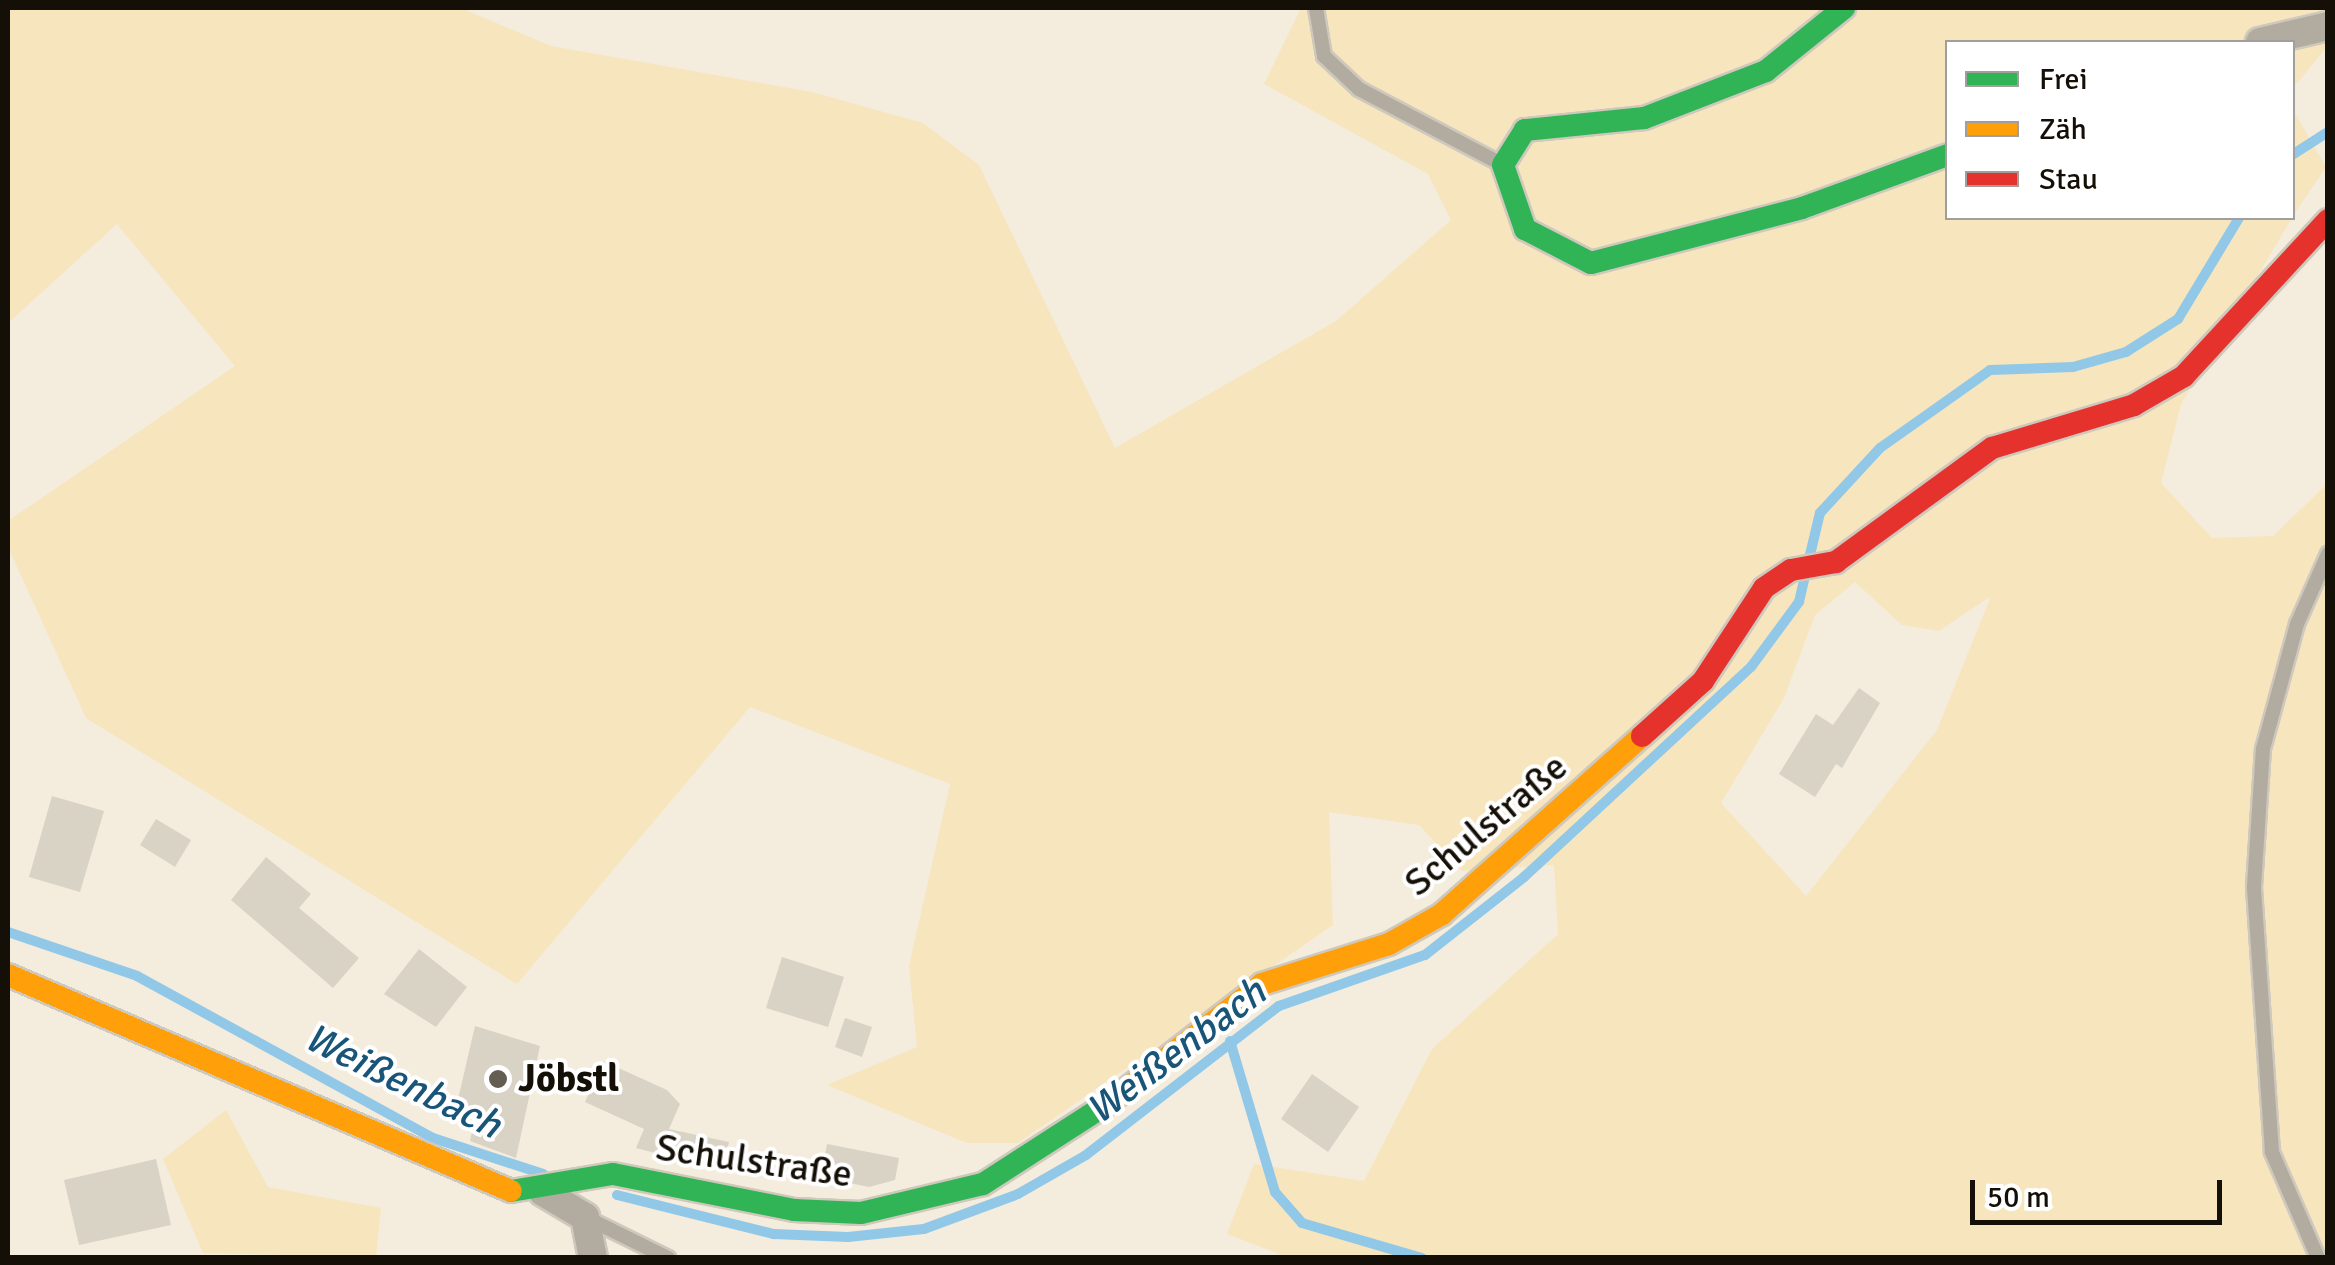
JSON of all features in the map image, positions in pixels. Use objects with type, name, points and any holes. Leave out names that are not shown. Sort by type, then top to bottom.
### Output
[{"type":"street","points":[[1844,8],[1766,72],[1644,118],[1525,130],[1503,165],[1525,229],[1592,262],[1802,208],[1945,156]]},
{"type":"street","points":[[2268,40],[2328,26]]},
{"type":"street","name":"Schulstraße","points":[[8,975],[455,1179],[551,1190],[613,1174],[794,1210],[860,1213],[982,1184],[1058,1142],[1262,984],[1389,944],[1442,914],[1703,681],[1764,588],[1790,570],[1836,562],[1992,448],[2051,423],[2134,404],[2184,376],[2328,220]]},
{"type":"street","points":[[551,1190],[585,1217],[593,1258]]},
{"type":"lane","points":[[1316,8],[1324,56],[1359,89],[1503,165]]},
{"type":"lane","points":[[2318,1258],[2272,1152],[2254,887],[2263,749],[2297,624],[2328,554]]},
{"type":"lane","points":[[585,1217],[668,1258]]},
{"type":"shaded area","points":[[8,8],[461,8],[551,46],[812,92],[923,123],[979,165],[1115,448],[1336,321],[1451,220],[1428,174],[1264,84],[1301,8],[2327,8],[2327,47],[2295,86],[2295,40],[1945,40],[1945,220],[2291,220],[2181,404],[2161,483],[2212,538],[2273,536],[2327,484],[2327,1257],[1287,1257],[1227,1234],[1254,1164],[1364,1181],[1432,1049],[1558,934],[1554,865],[1462,871],[1419,825],[1329,812],[1333,925],[1018,1143],[967,1143],[827,1085],[917,1047],[909,966],[950,784],[750,707],[517,984],[86,718],[8,547],[8,521],[235,366],[117,224],[8,323]],"holes":[[[1855,582],[1902,625],[1939,631],[1991,596],[1937,730],[1806,896],[1721,803],[1784,698],[1815,615]]]},
{"type":"shaded area","points":[[2295,113],[2326,167],[2295,213]]},
{"type":"shaded area","points":[[226,1110],[268,1187],[381,1208],[376,1257],[203,1253],[163,1159]]},
{"type":"building","points":[[1859,688],[1880,703],[1842,768],[1836,764],[1815,797],[1779,774],[1816,714],[1833,725]]},
{"type":"building","points":[[52,796],[104,811],[80,892],[29,877]]},
{"type":"building","points":[[156,819],[191,840],[175,867],[140,845]]},
{"type":"building","points":[[266,857],[311,894],[299,908],[359,958],[333,988],[231,900]]},
{"type":"building","points":[[419,949],[467,987],[436,1027],[384,994]]},
{"type":"building","points":[[782,957],[844,977],[828,1027],[766,1008]]},
{"type":"building","points":[[845,1018],[872,1027],[862,1057],[835,1047]]},
{"type":"building","name":"Jöbstl","points":[[475,1026],[540,1046],[516,1158],[470,1141],[475,1118],[455,1112]]},
{"type":"building","points":[[603,1061],[667,1090],[680,1104],[669,1129],[729,1142],[723,1171],[636,1148],[644,1129],[585,1102]]},
{"type":"building","points":[[1312,1074],[1359,1107],[1328,1152],[1281,1119]]},
{"type":"building","points":[[827,1144],[899,1158],[895,1180],[869,1187],[821,1177]]},
{"type":"building","points":[[156,1159],[171,1225],[79,1245],[64,1180]]},
{"type":"waterway","name":"Weißenbach","points":[[2295,153],[2328,132]]},
{"type":"waterway","name":"Weißenbach","points":[[1809,559],[1820,513],[1880,448],[1990,370],[2073,367],[2126,352],[2178,319],[2238,220]]},
{"type":"waterway","name":"Weißenbach","points":[[617,1195],[774,1234],[848,1237],[924,1229],[1018,1194],[1086,1155],[1279,1006],[1425,955],[1524,877],[1751,667],[1799,602],[1805,575]]},
{"type":"waterway","name":"Weißenbach","points":[[8,932],[137,976],[433,1138],[543,1174]]},
{"type":"waterway","points":[[1230,1041],[1275,1192],[1302,1223],[1422,1258]]},
{"type":"traffic: fast","points":[[1844,8],[1766,71],[1644,118],[1525,130],[1503,165],[1525,229],[1591,263],[1802,208],[1945,156]]},
{"type":"traffic: fast","points":[[511,1191],[613,1174],[794,1210],[861,1213],[983,1184],[1107,1104]]},
{"type":"traffic: slow","points":[[1107,1104],[1262,984],[1389,944],[1442,914],[1642,736]]},
{"type":"traffic: slow","points":[[8,975],[511,1191]]},
{"type":"traffic: jam","points":[[1642,736],[1703,681],[1764,588],[1791,570],[1836,562],[1992,448],[2134,405],[2184,376],[2328,220]]},
{"type":"place","name":"Jöbstl","points":[[498,1079]]}]
